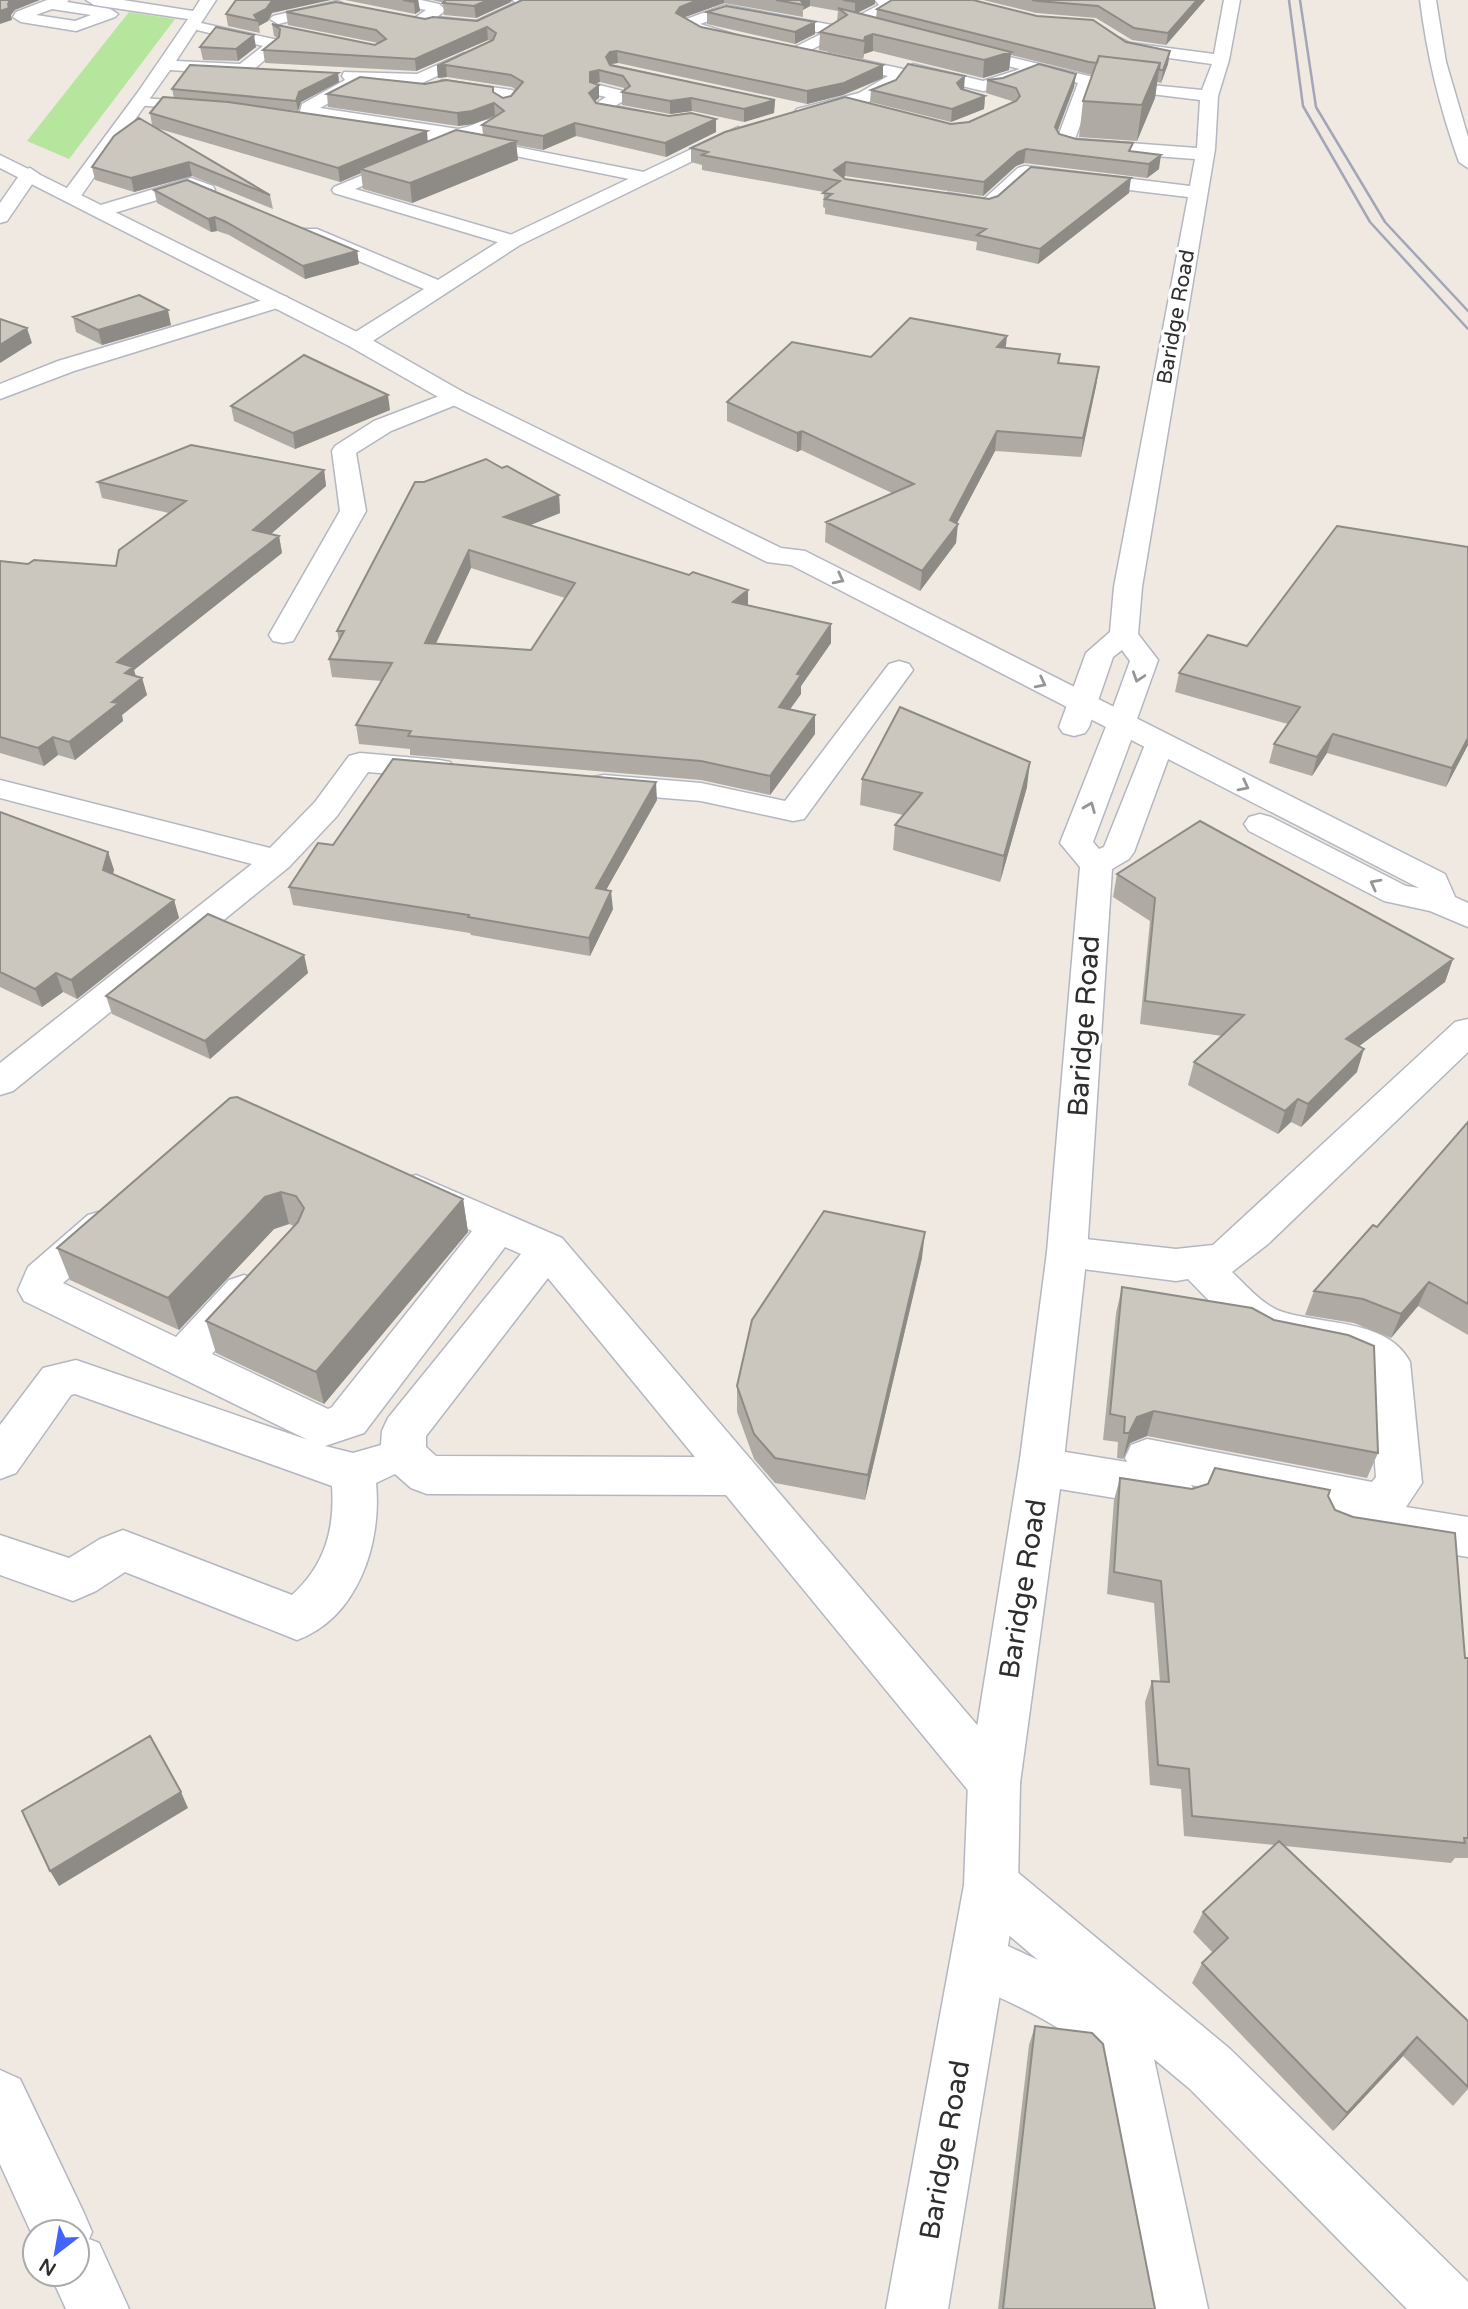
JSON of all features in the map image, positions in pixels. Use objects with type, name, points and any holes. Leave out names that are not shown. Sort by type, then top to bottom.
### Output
[{"type":"street","points":[[94,0],[228,28],[276,26],[331,7],[350,9]]},
{"type":"street","points":[[71,196],[208,0]]},
{"type":"street","points":[[276,26],[288,0]]},
{"type":"street","points":[[397,0],[438,10],[424,17],[426,20],[478,26],[525,4],[521,0]]},
{"type":"street","points":[[741,0],[885,31]]},
{"type":"street","points":[[883,0],[889,6],[862,24],[822,44],[826,48],[983,86],[995,85],[1036,69]]},
{"type":"street","name":"Baridge Road","points":[[1124,635],[1128,587],[1205,154],[1209,96],[1221,60],[1232,0]]},
{"type":"street","points":[[1428,0],[1449,84],[1447,106],[1468,162]]},
{"type":"street","points":[[746,41],[708,34],[687,24],[725,10],[832,30],[836,33],[790,50],[897,73],[897,77],[870,102],[844,95],[791,113],[834,127]]},
{"type":"street","points":[[193,21],[272,43],[272,46],[243,69]]},
{"type":"street","points":[[413,21],[438,26]]},
{"type":"street","points":[[1106,33],[1126,47],[1221,60]]},
{"type":"street","points":[[687,40],[708,34]]},
{"type":"street","points":[[948,47],[1087,82],[1209,96]]},
{"type":"street","points":[[396,98],[417,83],[476,52]]},
{"type":"street","points":[[163,65],[269,71]]},
{"type":"street","points":[[336,75],[417,83],[427,89],[447,85],[512,95],[504,103]]},
{"type":"street","points":[[417,83],[358,82],[308,108],[309,111],[326,116],[458,134],[478,132],[494,124]]},
{"type":"street","points":[[1087,82],[1065,142],[1074,145],[1146,144],[1205,154]]},
{"type":"street","points":[[939,89],[991,102]]},
{"type":"street","points":[[599,90],[618,95],[619,98],[601,106],[603,108],[670,122]]},
{"type":"street","points":[[1157,112],[1161,99],[1158,91]]},
{"type":"street","points":[[357,341],[513,241],[718,139],[748,129],[717,125]]},
{"type":"street","points":[[0,161],[280,301],[455,397],[776,556],[776,569],[1154,754],[1396,894],[1461,911]]},
{"type":"street","points":[[923,196],[988,205],[1025,172],[1198,193]]},
{"type":"street","points":[[0,217],[30,174]]},
{"type":"street","points":[[101,211],[191,184],[229,200]]},
{"type":"street","points":[[292,226],[440,288]]},
{"type":"street","points":[[0,392],[66,366],[280,301]]},
{"type":"street","points":[[284,635],[353,511],[344,451],[359,438],[379,428],[455,397]]},
{"type":"street","points":[[1078,715],[1100,653],[1124,635],[1143,660],[1118,736],[1076,843],[1096,865],[1118,852],[1154,754]]},
{"type":"street","points":[[578,782],[701,792],[793,812],[899,670]]},
{"type":"street","points":[[0,1082],[277,860],[326,809],[360,762],[469,772]]},
{"type":"street","points":[[0,789],[277,860]]},
{"type":"street","name":"Baridge Road","points":[[918,2309],[991,1885],[994,1783],[1041,1467],[1067,1252],[1096,865]]},
{"type":"street","points":[[1067,1252],[1176,1265],[1223,1259],[1468,1031]]},
{"type":"street","points":[[386,1176],[548,1249],[994,1783]]},
{"type":"street","points":[[125,1206],[42,1278],[39,1290],[325,1428],[348,1420],[498,1227]]},
{"type":"street","points":[[403,1454],[404,1431],[548,1249]]},
{"type":"street","points":[[182,1358],[272,1261]]},
{"type":"street","points":[[1147,1458],[1381,1503],[1399,1483],[1389,1362],[1361,1345],[1269,1326],[1241,1306],[1197,1262]]},
{"type":"street","points":[[0,1460],[58,1380],[76,1377],[353,1472],[403,1454]]},
{"type":"street","points":[[403,1454],[427,1475],[740,1476]]},
{"type":"street","points":[[1041,1467],[1468,1537]]},
{"type":"street","points":[[0,1555],[73,1580],[93,1570],[106,1557],[123,1550],[297,1619],[314,1610],[346,1558],[355,1522],[353,1472]]},
{"type":"street","points":[[991,1885],[1210,2068],[1451,2309]]},
{"type":"street","points":[[978,1959],[1083,2012],[1104,2025],[1124,2049],[1177,2309]]},
{"type":"street","points":[[0,2099],[55,2218]]},
{"type":"street","points":[[87,2288],[97,2309]]},
{"type":"lane","points":[[139,102],[218,107]]},
{"type":"lane","points":[[290,118],[498,147],[644,177]]},
{"type":"lane","points":[[456,141],[340,190],[513,241]]},
{"type":"green space","points":[[129,12],[175,19],[69,159],[27,141]]},
{"type":"building","points":[[0,0],[10,0],[9,8],[0,11]]},
{"type":"building","points":[[236,0],[277,0],[254,15],[258,21],[226,14]]},
{"type":"building","points":[[446,0],[488,0],[474,6],[443,3]]},
{"type":"building","points":[[522,0],[698,0],[680,7],[676,13],[701,27],[883,65],[844,83],[807,91],[617,51],[610,52],[606,57],[610,65],[775,100],[744,109],[691,98],[670,101],[622,92],[630,86],[623,76],[599,70],[590,72],[590,82],[599,85],[589,93],[596,103],[669,116],[691,113],[716,119],[665,143],[575,123],[543,136],[482,125],[504,111],[494,103],[457,113],[327,94],[360,77],[425,84],[446,80],[493,87],[493,92],[503,98],[511,96],[523,82],[511,75],[437,66],[493,40],[496,33],[487,27],[415,59],[263,50],[279,37],[280,29],[272,24],[375,45],[386,39],[376,30],[286,12],[336,2],[425,19],[433,17],[477,21]]},
{"type":"building","points":[[776,0],[802,0],[804,5]]},
{"type":"building","points":[[892,0],[973,0],[1037,16],[1093,20],[1126,42],[1170,51],[1163,70],[1159,70],[1160,63],[1099,56],[1097,63],[1089,62],[877,9]]},
{"type":"building","points":[[1032,0],[1197,0],[1168,33],[1134,28],[1098,6]]},
{"type":"building","points":[[726,6],[815,22],[795,32],[707,12]]},
{"type":"building","points":[[838,8],[1011,52],[984,60],[873,34],[865,37],[864,41],[820,32],[847,15]]},
{"type":"building","points":[[216,27],[254,35],[236,49],[200,47]]},
{"type":"building","points":[[1099,56],[1160,63],[1142,105],[1083,101]]},
{"type":"building","points":[[908,64],[965,76],[957,83],[961,89],[985,96],[952,109],[871,90],[896,80]]},
{"type":"building","points":[[1039,64],[1076,74],[1055,127],[1059,134],[1076,139],[1133,143],[1129,151],[1161,155],[1149,164],[1026,149],[1018,152],[984,182],[846,162],[834,170],[845,179],[989,199],[998,196],[1031,167],[1131,178],[1040,249],[977,235],[986,229],[825,199],[832,194],[823,193],[840,181],[702,155],[708,152],[691,148],[725,132],[845,97],[951,124],[969,122],[1016,101],[1020,96],[1016,88],[987,80],[1003,78]]},
{"type":"building","points":[[190,65],[338,73],[299,92],[296,101],[172,89]]},
{"type":"building","points":[[163,97],[228,102],[427,131],[338,168],[150,113]]},
{"type":"building","points":[[139,118],[270,195],[189,162],[131,178],[92,167],[114,136]]},
{"type":"building","points":[[456,130],[516,141],[410,183],[360,169]]},
{"type":"building","points":[[187,180],[357,251],[303,266],[226,222],[215,217],[208,219],[154,190]]},
{"type":"building","points":[[139,295],[168,310],[98,330],[73,317]]},
{"type":"building","points":[[910,318],[1007,336],[997,347],[1060,354],[1058,363],[1099,367],[1083,438],[997,431],[950,520],[958,524],[922,571],[826,522],[914,484],[802,431],[797,433],[727,402],[792,342],[871,357]]},
{"type":"building","points":[[0,319],[27,328],[0,345]]},
{"type":"building","points":[[304,355],[388,395],[293,433],[231,406]]},
{"type":"building","points":[[191,445],[324,470],[253,530],[279,536],[117,662],[133,667],[125,673],[142,678],[112,702],[119,703],[69,742],[53,737],[38,748],[0,737],[0,561],[28,564],[34,560],[116,566],[119,550],[186,501],[98,482]]},
{"type":"building","points":[[486,459],[502,468],[507,466],[559,495],[504,517],[689,575],[693,572],[748,590],[733,602],[831,624],[797,674],[801,675],[779,707],[815,715],[770,776],[701,761],[408,736],[411,731],[356,725],[392,663],[329,659],[344,631],[337,631],[415,482],[424,482]],"holes":[[[469,550],[575,583],[531,650],[425,643]]]},
{"type":"building","points":[[1337,526],[1468,547],[1468,738],[1452,768],[1333,734],[1317,757],[1274,744],[1300,707],[1179,673],[1208,635],[1247,646]]},
{"type":"building","points":[[900,707],[1030,762],[1004,856],[895,825],[922,793],[862,779]]},
{"type":"building","points":[[393,759],[656,782],[596,888],[611,891],[589,938],[468,917],[469,915],[289,887],[318,843],[333,845]]},
{"type":"building","points":[[0,812],[108,852],[103,870],[174,900],[71,980],[56,973],[35,989],[0,972]]},
{"type":"building","points":[[1200,821],[1453,959],[1346,1039],[1364,1049],[1308,1104],[1298,1099],[1285,1111],[1194,1062],[1244,1015],[1145,1001],[1155,898],[1117,874]]},
{"type":"building","points":[[208,914],[304,955],[205,1041],[106,996]]},
{"type":"building","points":[[237,1097],[463,1199],[316,1372],[206,1321],[298,1222],[304,1208],[296,1196],[281,1192],[265,1197],[168,1298],[57,1248],[230,1098]]},
{"type":"building","points":[[1468,1122],[1468,1304],[1429,1282],[1401,1314],[1363,1299],[1314,1291],[1373,1225],[1377,1227]]},
{"type":"building","points":[[824,1211],[925,1232],[868,1475],[775,1458],[754,1434],[737,1386],[752,1320]]},
{"type":"building","points":[[1122,1287],[1252,1308],[1274,1320],[1348,1335],[1374,1346],[1378,1453],[1154,1411],[1137,1417],[1129,1433],[1124,1433],[1125,1417],[1110,1414]]},
{"type":"building","points":[[1215,1468],[1330,1490],[1328,1496],[1335,1510],[1353,1517],[1455,1533],[1465,1658],[1468,1658],[1468,1838],[1464,1838],[1465,1843],[1192,1816],[1189,1769],[1158,1765],[1152,1681],[1169,1682],[1161,1581],[1114,1572],[1120,1478],[1192,1489],[1208,1484]]},
{"type":"building","points":[[150,1736],[181,1792],[50,1871],[22,1811]]},
{"type":"building","points":[[1279,1841],[1468,2021],[1468,2087],[1417,2037],[1347,2113],[1202,1963],[1228,1938],[1203,1912]]},
{"type":"building","points":[[1035,2026],[1092,2033],[1103,2044],[1155,2309],[1003,2309]]},
{"type":"railway","points":[[1289,0],[1303,106],[1370,222],[1468,329]]},
{"type":"railway","points":[[1300,0],[1316,107],[1385,222],[1468,311]]}]
